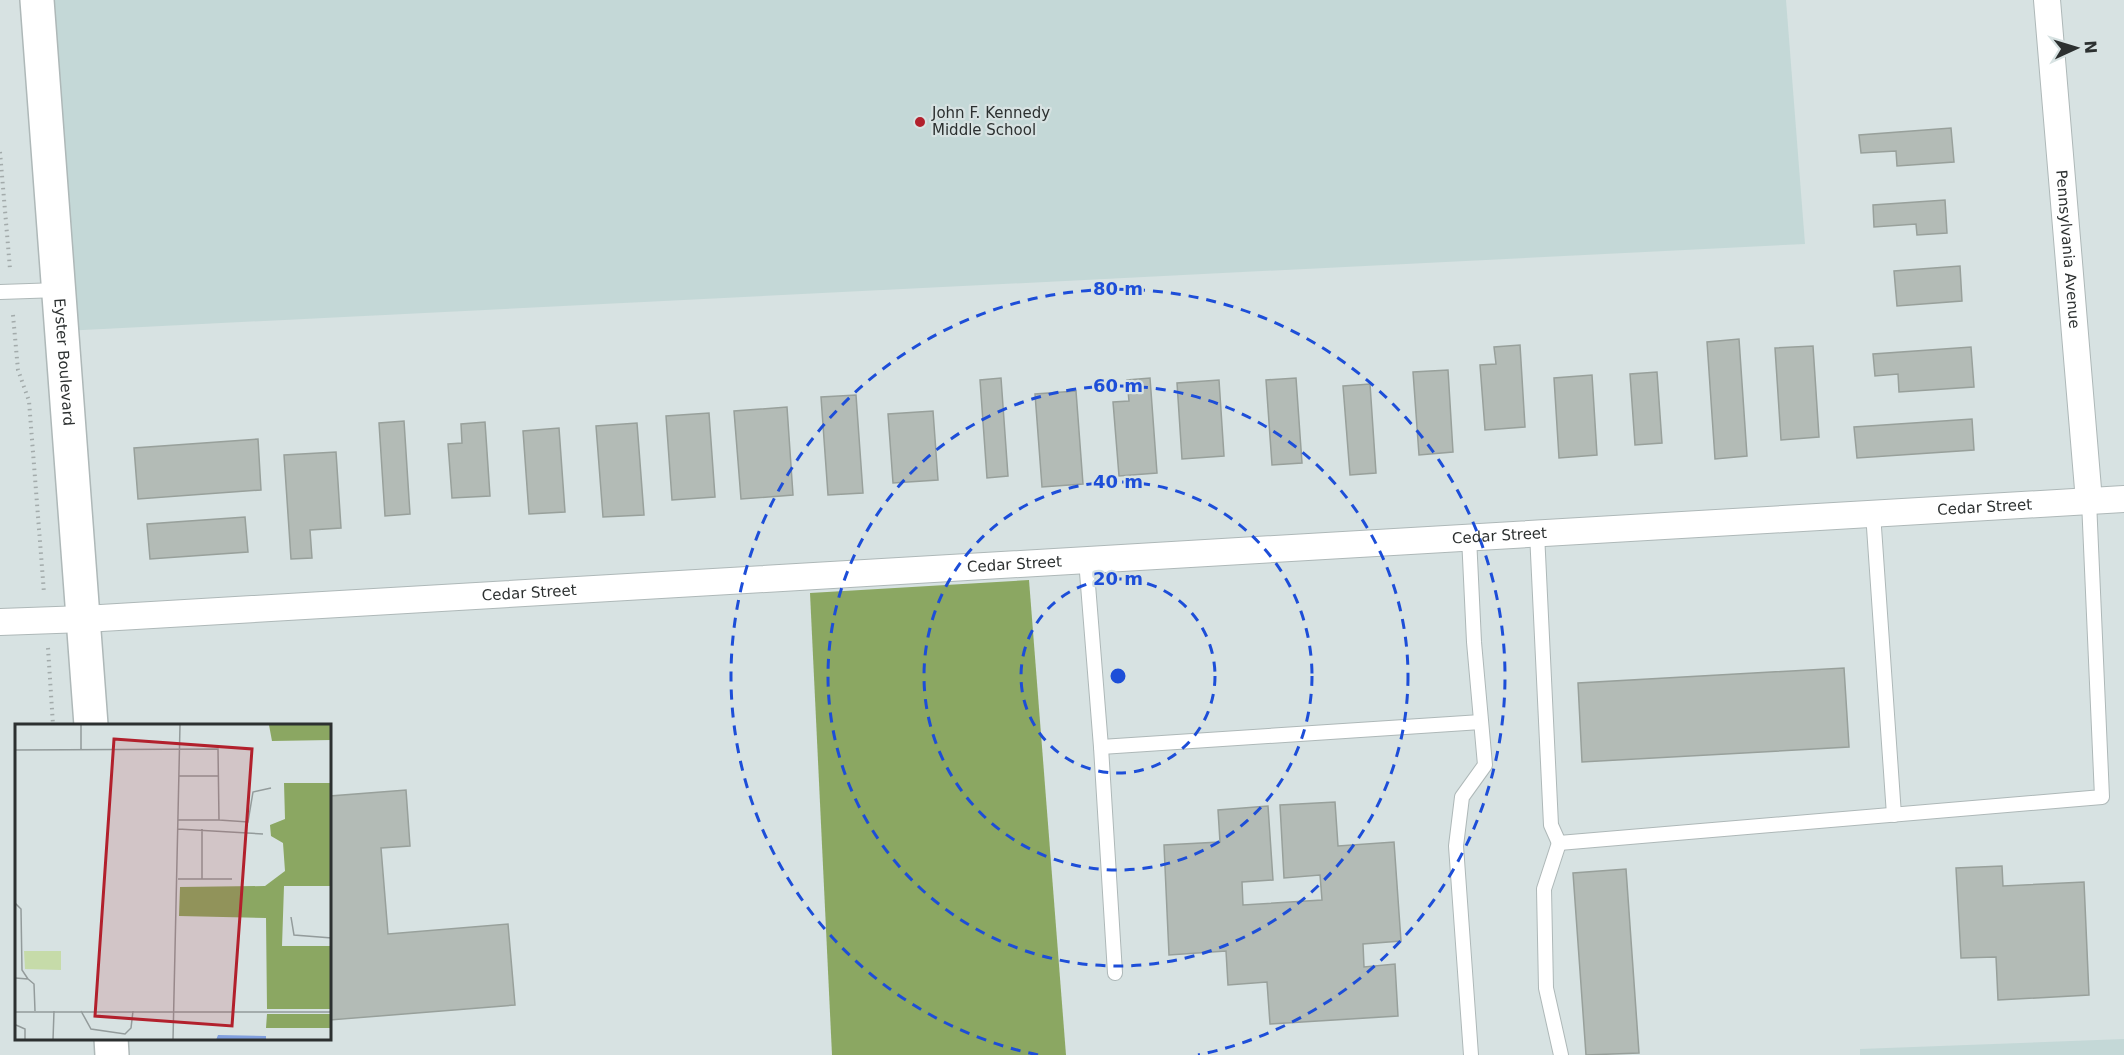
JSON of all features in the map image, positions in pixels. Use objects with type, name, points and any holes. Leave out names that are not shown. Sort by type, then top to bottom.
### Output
[{"type":"street","name":"Eyster Boulevard","points":[[37,0],[91,724]]},
{"type":"street","name":"Pennsylvania Avenue","points":[[2047,0],[2089,501]]},
{"type":"street","name":"Cedar Street","points":[[0,622],[84,619],[2124,499]]},
{"type":"street","points":[[111,1040],[112,1055]]},
{"type":"lane","points":[[6,292],[59,290]]},
{"type":"lane","points":[[1559,843],[2102,797],[2089,501]]},
{"type":"lane","points":[[1873,513],[1894,815]]},
{"type":"lane","points":[[1537,533],[1551,825],[1559,843],[1544,889],[1546,988],[1561,1055]]},
{"type":"lane","points":[[1469,537],[1485,765],[1462,797],[1456,846],[1471,1055]]},
{"type":"lane","points":[[1086,560],[1101,747],[1115,973]]},
{"type":"lane","points":[[1101,747],[1481,722]]},
{"type":"path","points":[[0,152],[6,292],[18,370],[29,401],[53,724]]},
{"type":"shaded area","name":"John F. Kennedy Middle School","points":[[34,0],[1786,0],[1805,244],[63,331]]},
{"type":"shaded area","points":[[2124,1039],[2124,1055],[1860,1055],[1860,1049]]},
{"type":"green space","points":[[1029,580],[1066,1055],[832,1055],[810,593]]},
{"type":"building","points":[[1951,128],[1954,162],[1897,166],[1896,151],[1861,153],[1859,135]]},
{"type":"building","points":[[1945,200],[1947,233],[1917,235],[1916,224],[1874,227],[1873,205]]},
{"type":"building","points":[[1960,266],[1962,301],[1897,306],[1894,271]]},
{"type":"building","points":[[1739,339],[1747,456],[1715,459],[1707,342]]},
{"type":"building","points":[[1520,345],[1525,427],[1485,430],[1480,365],[1496,364],[1494,347]]},
{"type":"building","points":[[1813,346],[1819,437],[1781,440],[1775,348]]},
{"type":"building","points":[[1971,347],[1974,387],[1899,392],[1898,374],[1875,376],[1873,354]]},
{"type":"building","points":[[1448,370],[1453,452],[1419,455],[1413,372]]},
{"type":"building","points":[[1657,372],[1662,443],[1635,445],[1630,374]]},
{"type":"building","points":[[1592,375],[1597,455],[1559,458],[1554,378]]},
{"type":"building","points":[[1001,378],[1008,476],[987,478],[980,380]]},
{"type":"building","points":[[1150,378],[1157,473],[1119,476],[1113,402],[1129,401],[1127,380]]},
{"type":"building","points":[[1296,378],[1302,463],[1272,465],[1266,380]]},
{"type":"building","points":[[1219,380],[1224,456],[1182,459],[1177,383]]},
{"type":"building","points":[[1370,384],[1376,473],[1350,475],[1343,386]]},
{"type":"building","points":[[1076,391],[1083,484],[1042,487],[1035,394]]},
{"type":"building","points":[[856,395],[863,493],[828,495],[821,397]]},
{"type":"building","points":[[787,407],[793,495],[741,499],[734,411]]},
{"type":"building","points":[[933,411],[938,480],[893,483],[888,414]]},
{"type":"building","points":[[709,413],[715,497],[672,500],[666,416]]},
{"type":"building","points":[[1972,419],[1974,450],[1857,458],[1854,427]]},
{"type":"building","points":[[404,421],[410,514],[385,516],[379,423]]},
{"type":"building","points":[[485,422],[490,496],[452,498],[448,444],[462,443],[461,424]]},
{"type":"building","points":[[637,423],[644,515],[603,517],[596,426]]},
{"type":"building","points":[[559,428],[565,512],[529,514],[523,431]]},
{"type":"building","points":[[258,439],[261,490],[138,499],[134,448]]},
{"type":"building","points":[[336,452],[341,528],[310,530],[312,558],[291,559],[284,455]]},
{"type":"building","points":[[245,517],[248,552],[150,559],[147,524]]},
{"type":"building","points":[[1844,668],[1849,747],[1582,762],[1578,683]]},
{"type":"building","points":[[406,790],[410,846],[381,848],[388,934],[508,924],[515,1005],[332,1020],[332,796]]},
{"type":"building","points":[[1335,802],[1338,846],[1394,842],[1401,941],[1363,944],[1364,967],[1395,964],[1398,1016],[1270,1024],[1267,982],[1228,985],[1226,951],[1169,955],[1164,845],[1220,842],[1218,810],[1268,806],[1273,880],[1242,882],[1243,905],[1322,900],[1320,875],[1284,878],[1280,805]]},
{"type":"building","points":[[2002,866],[2003,886],[2084,882],[2089,995],[1998,1000],[1996,957],[1961,958],[1956,868]]},
{"type":"building","points":[[1626,869],[1639,1053],[1586,1055],[1573,873]]},
{"type":"place","name":"John F. Kennedy Middle School","points":[[920,122]]}]
